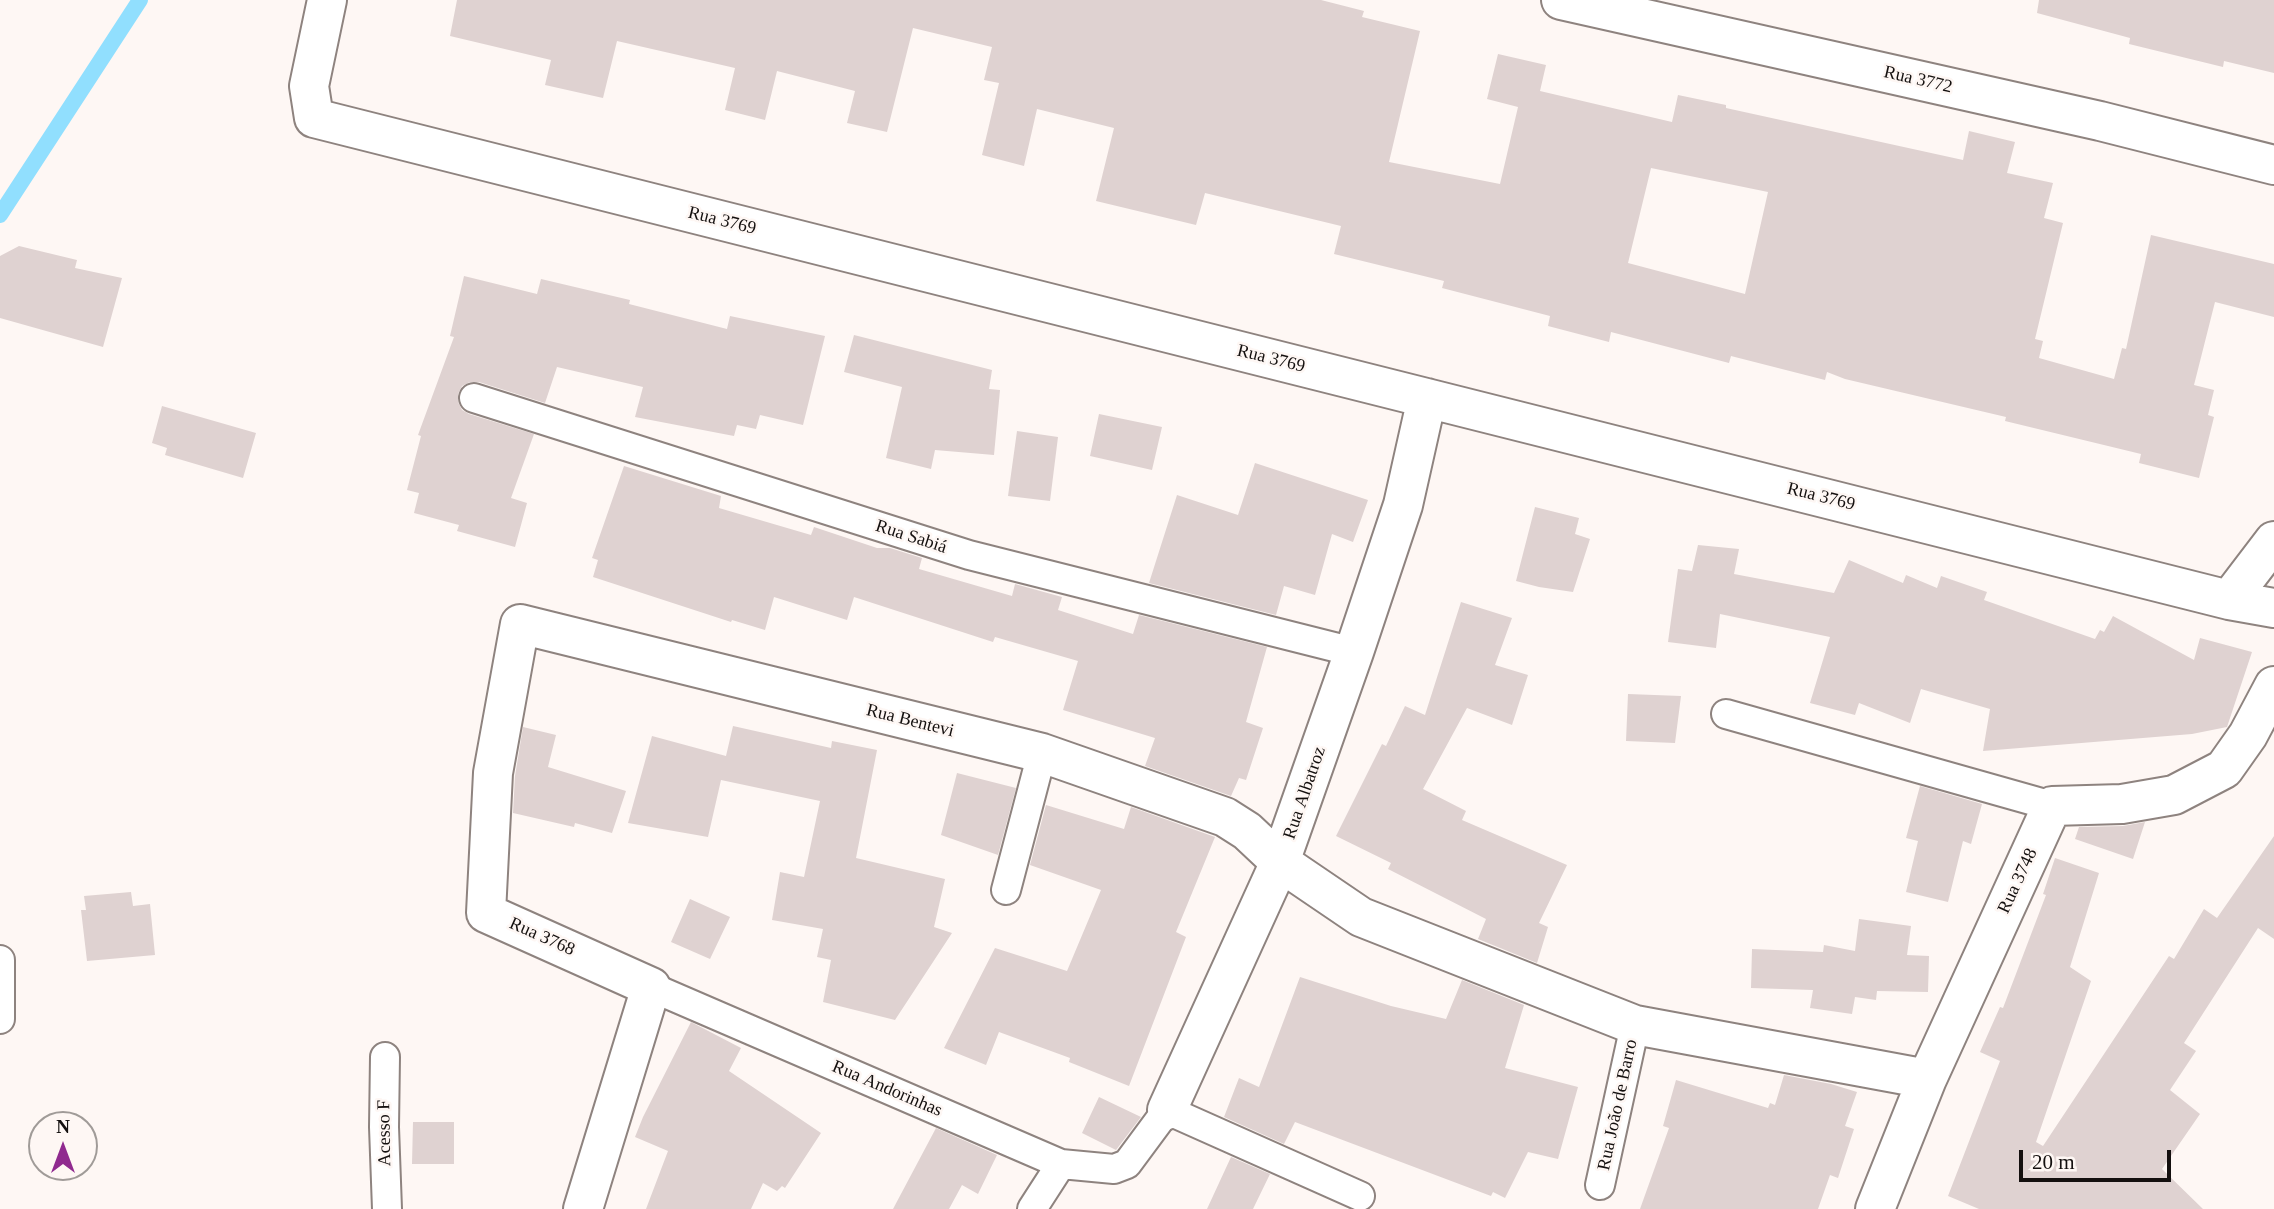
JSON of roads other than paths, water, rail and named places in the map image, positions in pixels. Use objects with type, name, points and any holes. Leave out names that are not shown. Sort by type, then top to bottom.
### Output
[{"type":"street","name":"Rua 3769","points":[[327,0],[309,86],[314,118],[2229,600]]},
{"type":"street","name":"Rua 3772","points":[[1562,0],[2101,121],[2274,164]]},
{"type":"street","name":"Rua Albatroz","points":[[1167,1110],[1280,862],[1403,505],[1427,398]]},
{"type":"street","points":[[2274,541],[2229,600],[2274,608]]},
{"type":"street","name":"Rua Bentevi","points":[[520,624],[1042,753],[1225,817],[1247,831],[1280,862],[1361,917],[1635,1025],[1927,1079]]},
{"type":"street","name":"Rua 3768","points":[[520,624],[493,773],[486,913],[651,987]]},
{"type":"street","points":[[2052,806],[2122,804],[2174,795],[2224,769],[2248,735],[2274,686]]},
{"type":"street","name":"Rua 3748","points":[[1875,1209],[1927,1079],[2052,806]]},
{"type":"street","points":[[583,1209],[651,987]]},
{"type":"lane","name":"Rua Sabiá","points":[[474,398],[969,555],[1354,652]]},
{"type":"lane","points":[[1726,714],[2052,806]]},
{"type":"lane","points":[[1006,890],[1042,753]]},
{"type":"lane","points":[[0,960],[0,1019]]},
{"type":"lane","name":"Rua Andorinhas","points":[[651,987],[1061,1164],[1114,1169],[1127,1164]]},
{"type":"lane","name":"Rua João de Barro","points":[[1600,1185],[1635,1025]]},
{"type":"lane","name":"Acesso F","points":[[385,1056],[387,1209]]},
{"type":"lane","points":[[1167,1110],[1360,1196]]},
{"type":"lane","name":"Rua Albatroz","points":[[1127,1164],[1167,1110]]},
{"type":"lane","points":[[1032,1209],[1061,1164]]},
{"type":"waterway","points":[[0,215],[140,0]]}]
